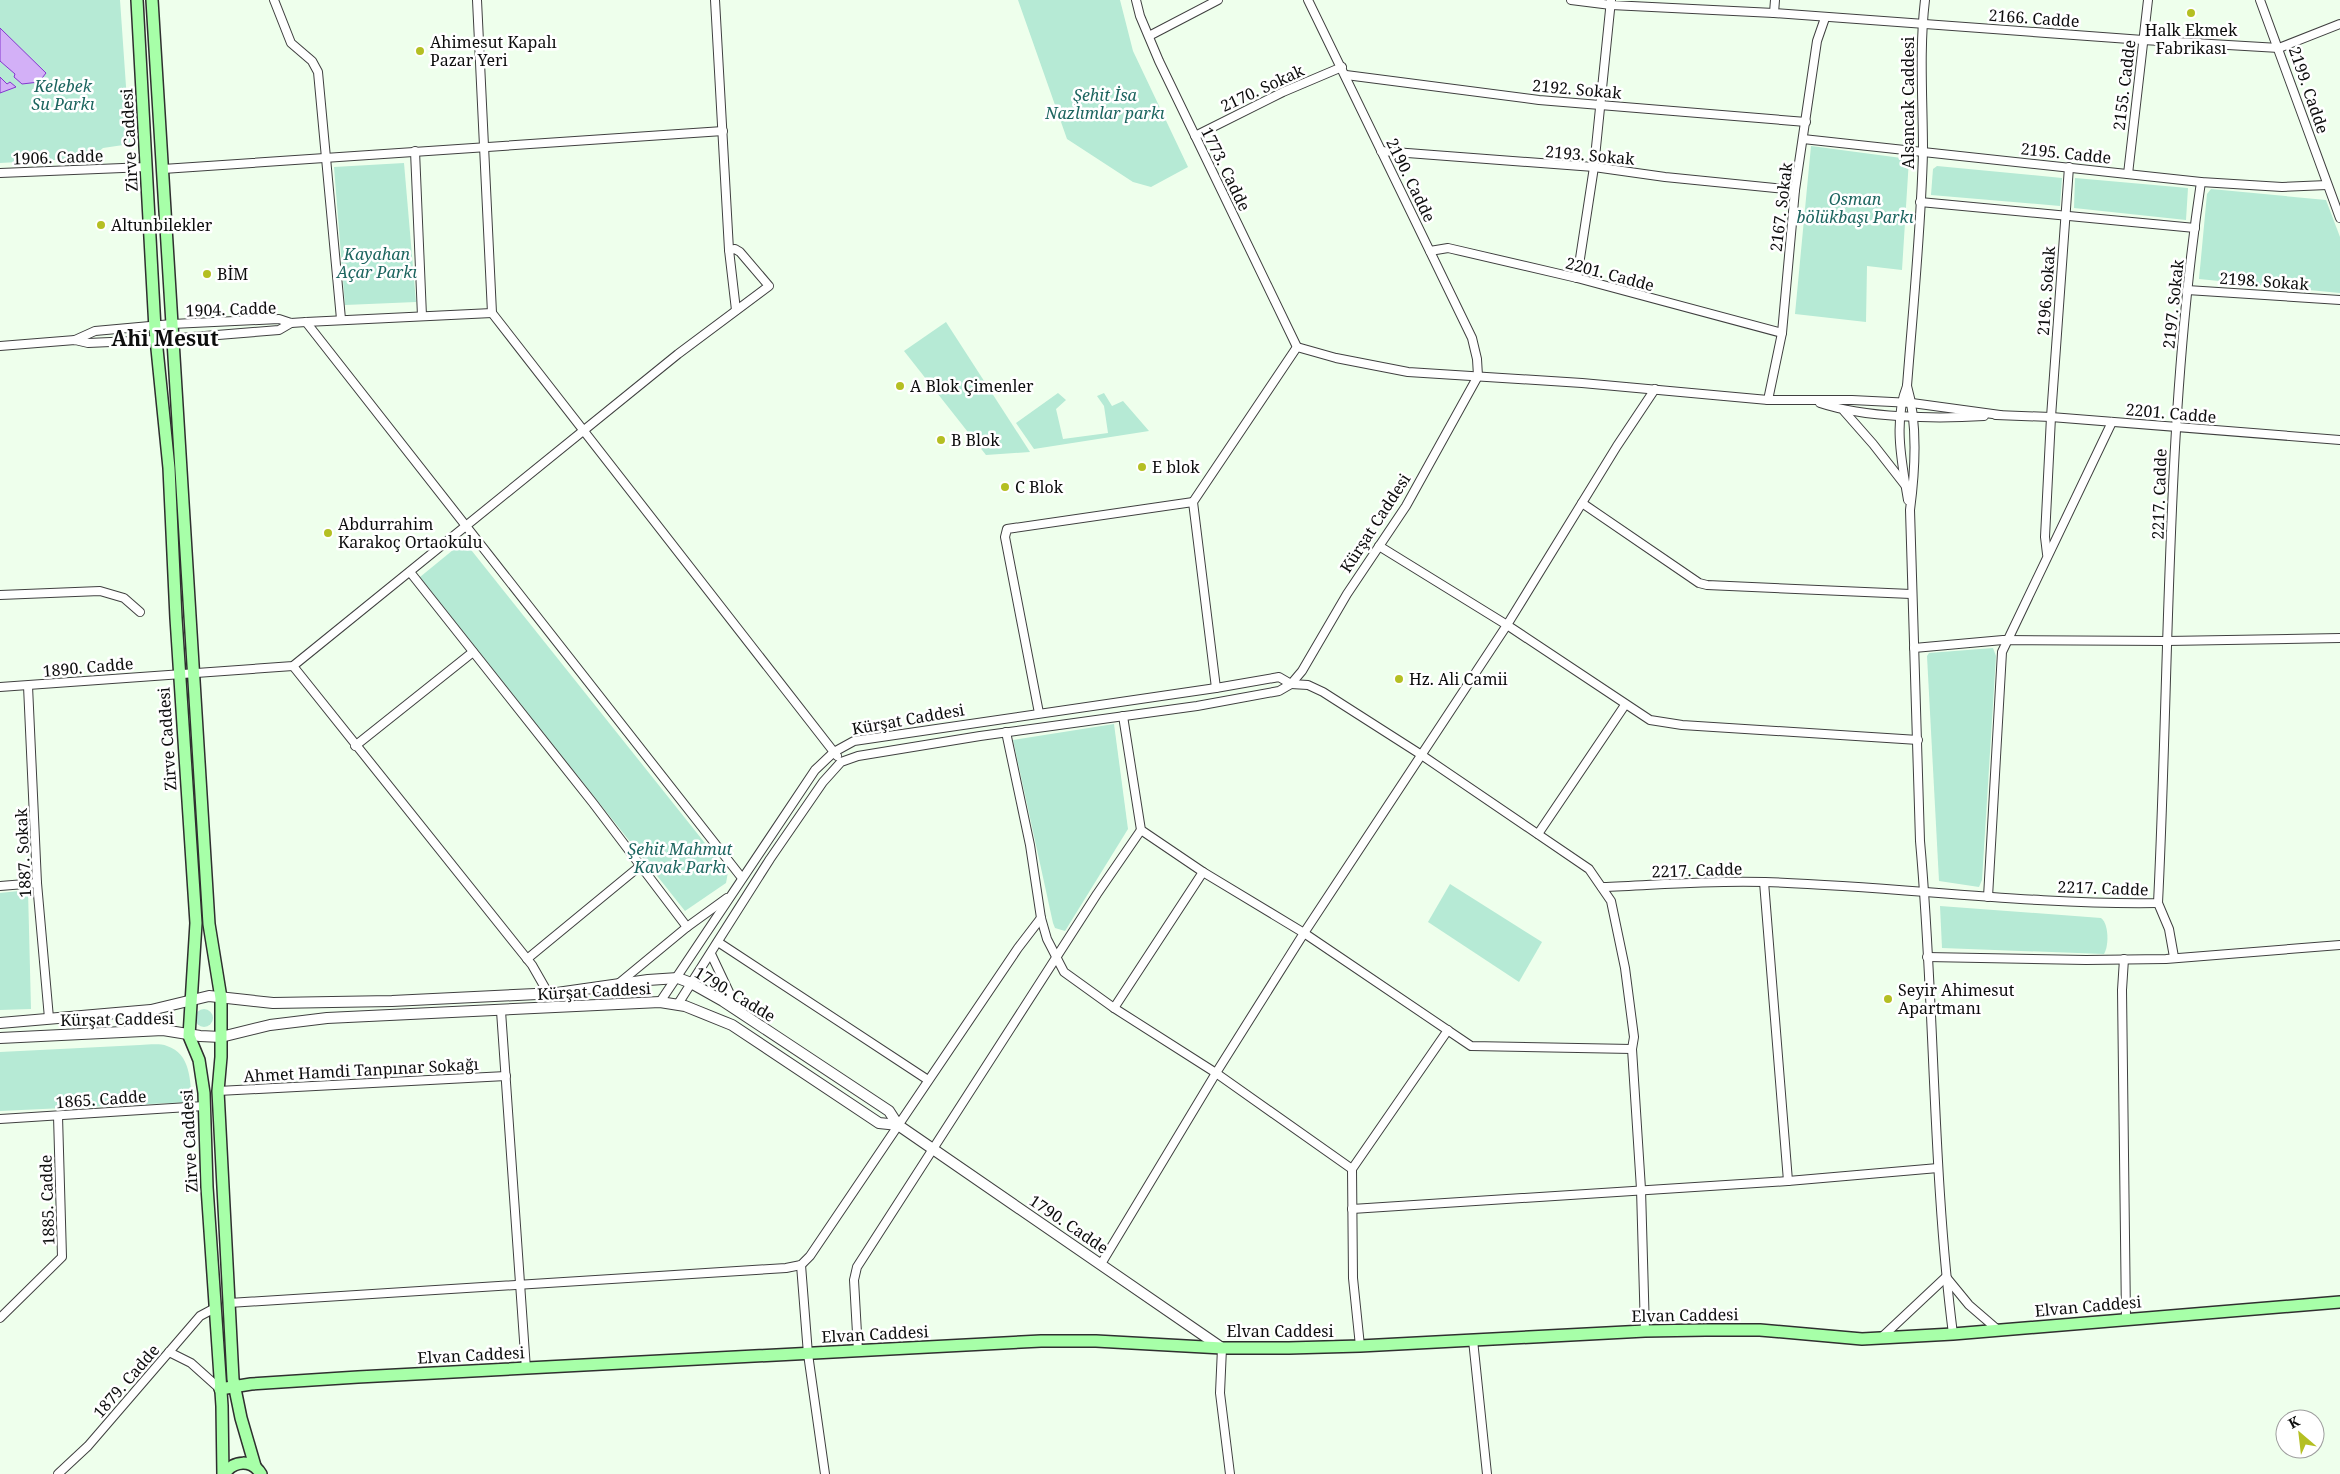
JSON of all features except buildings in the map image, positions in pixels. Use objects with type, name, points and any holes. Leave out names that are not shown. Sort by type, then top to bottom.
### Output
[{"type":"main road","name":"Zirve Caddesi","points":[[137,0],[155,326],[168,468],[179,674],[196,923],[195,959],[190,999],[190,1034],[199,1060],[204,1106],[222,1406],[223,1474]]},
{"type":"main road","name":"Zirve Caddesi","points":[[152,0],[209,924],[221,998],[221,1063],[218,1092],[229,1303],[235,1386],[241,1418],[258,1470]]},
{"type":"main road","name":"Elvan Caddesi","points":[[220,1389],[235,1386],[358,1377],[1041,1341],[1096,1341],[1222,1348],[1360,1346],[1645,1331],[1760,1330],[1862,1339],[1953,1334],[2340,1302]]},
{"type":"main road","points":[[223,1474],[235,1464],[248,1463],[258,1470]]},
{"type":"street","points":[[274,0],[291,43],[312,61],[318,72],[341,319]]},
{"type":"street","points":[[477,0],[492,313],[582,432],[841,762],[823,782],[775,851],[678,1004]]},
{"type":"street","points":[[715,0],[729,250],[736,310]]},
{"type":"street","name":"1773. Cadde","points":[[1136,0],[1149,36],[1195,136],[1297,347]]},
{"type":"street","points":[[1149,36],[1218,0]]},
{"type":"street","name":"2190. Cadde","points":[[1308,0],[1472,338],[1477,360],[1478,376]]},
{"type":"street","name":"2166. Cadde","points":[[1572,0],[2279,48],[2340,24]]},
{"type":"street","points":[[1774,13],[1775,0]]},
{"type":"street","name":"Alsancak Caddesi","points":[[1908,386],[1923,152],[1922,23],[1925,0]]},
{"type":"street","name":"2155. Cadde","points":[[2128,174],[2148,0]]},
{"type":"street","name":"2199. Cadde","points":[[2260,0],[2340,218]]},
{"type":"street","points":[[1577,278],[1594,167],[1611,2]]},
{"type":"street","name":"2167. Sokak","points":[[1768,400],[1782,332],[1796,190],[1817,41],[1825,18]]},
{"type":"street","name":"2170. Sokak","points":[[1195,136],[1283,92],[1342,67]]},
{"type":"street","name":"2192. Sokak","points":[[1346,76],[1539,100],[1806,122]]},
{"type":"street","points":[[163,169],[326,156],[723,131]]},
{"type":"street","name":"2195. Cadde","points":[[1803,138],[2201,182],[2282,187],[2327,185]]},
{"type":"street","points":[[415,150],[422,316]]},
{"type":"street","name":"2193. Sokak","points":[[1381,151],[1594,167],[1664,177],[1796,190]]},
{"type":"street","name":"1906. Cadde","points":[[0,174],[147,167]]},
{"type":"street","name":"2196. Sokak","points":[[2047,555],[2045,538],[2051,417],[2069,167]]},
{"type":"street","name":"2197. Sokak","points":[[2175,428],[2186,290],[2201,182]]},
{"type":"street","points":[[1920,202],[2195,228]]},
{"type":"street","name":"2201. Cadde","points":[[1430,252],[1448,248],[1577,278],[1782,332]]},
{"type":"street","points":[[548,993],[542,980],[527,959],[293,666],[582,432],[769,286],[740,252],[735,249],[729,250]]},
{"type":"street","name":"2198. Sokak","points":[[2186,290],[2340,300]]},
{"type":"street","points":[[292,323],[341,319],[492,313]]},
{"type":"street","name":"1904. Cadde","points":[[75,340],[95,331],[172,324],[279,319],[292,323]]},
{"type":"street","points":[[306,322],[742,878]]},
{"type":"street","name":"1904. Cadde","points":[[0,346],[75,340],[88,343],[174,339],[279,330],[292,323]]},
{"type":"street","points":[[1216,688],[1192,502],[1297,347]]},
{"type":"street","name":"2201. Cadde","points":[[1297,347],[1336,358],[1408,372],[1655,389],[1768,400],[1900,402],[2000,415],[2051,417],[2340,440]]},
{"type":"street","name":"Kürşat Caddesi","points":[[841,762],[858,756],[1006,732],[1279,692],[1292,684],[1302,671],[1347,594],[1431,463],[1478,376]]},
{"type":"street","points":[[1908,386],[1900,402],[1900,415],[1906,487],[1910,510]]},
{"type":"street","points":[[1908,386],[1913,416],[1913,486],[1910,510],[1911,594],[1918,740],[1920,842],[1925,893],[1938,1168],[1946,1277],[1953,1334]]},
{"type":"street","points":[[1101,1264],[1216,1073],[1304,933],[1420,754],[1507,625],[1616,446],[1655,389]]},
{"type":"street","name":"2201. Cadde","points":[[1813,401],[1844,411],[1953,418],[2000,415]]},
{"type":"street","points":[[1844,411],[1873,444],[1906,487]]},
{"type":"street","points":[[1988,896],[2001,665],[2008,640],[2112,422]]},
{"type":"street","name":"2217. Cadde","points":[[1602,887],[1764,882],[2125,904],[2158,903],[2175,428]]},
{"type":"street","points":[[1039,713],[1006,537],[1007,529],[1192,502]]},
{"type":"street","points":[[1582,503],[1699,583],[1707,585],[1911,594]]},
{"type":"street","points":[[1379,546],[1507,625],[1650,720],[1665,724],[1918,740]]},
{"type":"street","points":[[410,572],[687,927]]},
{"type":"street","points":[[0,595],[100,591],[124,598],[140,612]]},
{"type":"street","points":[[1914,648],[2008,640],[2167,641],[2340,638]]},
{"type":"street","points":[[355,746],[472,652]]},
{"type":"street","name":"1890. Cadde","points":[[0,687],[293,666]]},
{"type":"street","name":"Kürşat Caddesi","points":[[0,1038],[163,1030],[221,1037],[270,1025],[327,1018],[660,1002],[678,978],[730,896],[816,770],[834,752],[854,741],[1279,677],[1292,684]]},
{"type":"street","points":[[1292,684],[1308,685],[1323,692],[1420,754],[1538,834],[1589,869],[1611,901],[1625,968],[1634,1038],[1632,1049],[1642,1189],[1645,1331]]},
{"type":"street","name":"1887. Sokak","points":[[28,686],[37,883],[49,1018]]},
{"type":"street","points":[[1538,834],[1625,704]]},
{"type":"street","points":[[858,1351],[855,1274],[862,1259],[1141,830],[1123,716]]},
{"type":"street","points":[[1006,732],[1030,845],[1041,918],[1056,959],[1064,972],[1072,980],[1114,1008],[1216,1073],[1352,1169]]},
{"type":"street","points":[[1141,830],[1203,872],[1304,933],[1471,1046],[1632,1049]]},
{"type":"street","points":[[527,959],[640,866]]},
{"type":"street","points":[[1114,1008],[1203,872]]},
{"type":"street","points":[[1764,882],[1788,1181]]},
{"type":"street","points":[[0,886],[37,883]]},
{"type":"street","points":[[618,985],[687,927],[730,896]]},
{"type":"street","points":[[2158,903],[2169,929],[2174,958]]},
{"type":"street","points":[[229,1303],[786,1268],[801,1265],[810,1256],[1018,948],[1041,918]]},
{"type":"street","points":[[718,942],[928,1080]]},
{"type":"street","points":[[1927,957],[2174,958],[2233,955],[2340,945]]},
{"type":"street","points":[[711,954],[738,1011]]},
{"type":"street","points":[[2124,959],[2122,1000],[2126,1319]]},
{"type":"street","name":"1790. Cadde","points":[[618,985],[678,978],[691,983],[738,1011],[889,1111],[898,1125],[1222,1348]]},
{"type":"street","name":"Kürşat Caddesi","points":[[0,1023],[150,1010],[209,996],[273,1003],[392,1001],[548,993],[618,985]]},
{"type":"street","name":"1790. Cadde","points":[[660,1002],[678,1004],[732,1025],[879,1123],[898,1125]]},
{"type":"street","points":[[501,1011],[526,1369]]},
{"type":"street","points":[[1360,1346],[1353,1278],[1352,1169],[1448,1030]]},
{"type":"street","name":"Ahmet Hamdi Tanpınar Sokağı","points":[[218,1092],[506,1076]]},
{"type":"street","name":"1865. Cadde","points":[[0,1119],[204,1106]]},
{"type":"street","name":"1885. Cadde","points":[[0,1318],[62,1257],[58,1116]]},
{"type":"street","points":[[1352,1209],[1788,1181],[1938,1168]]},
{"type":"street","points":[[801,1265],[808,1354],[825,1474]]},
{"type":"street","points":[[1946,1277],[1968,1305],[1998,1330]]},
{"type":"street","points":[[1880,1338],[1946,1277]]},
{"type":"street","name":"1879. Cadde","points":[[58,1474],[88,1446],[200,1316],[215,1308]]},
{"type":"street","points":[[1473,1340],[1487,1474]]},
{"type":"street","points":[[1222,1348],[1220,1393],[1230,1474]]},
{"type":"street","points":[[169,1352],[191,1363],[220,1389]]},
{"type":"green space","name":"Kelebek Su Parkı","points":[[0,0],[120,0],[130,144],[103,148],[91,158],[0,163]]},
{"type":"green space","name":"Şehit İsa Nazlımlar parkı","points":[[1018,0],[1120,0],[1133,51],[1188,167],[1151,187],[1133,182],[1067,139]]},
{"type":"green space","name":"Osman bölükbaşı Parkı","points":[[1811,146],[1909,159],[1902,270],[1867,266],[1866,322],[1795,314]]},
{"type":"green space","name":"Kayahan Açar Parkı","points":[[404,163],[416,302],[345,305],[334,167]]},
{"type":"green space","points":[[1937,166],[2062,178],[2060,206],[1931,195],[1933,169]]},
{"type":"green space","points":[[2075,178],[2188,188],[2186,220],[2074,208]]},
{"type":"green space","points":[[2211,189],[2326,200],[2340,237],[2340,293],[2199,279],[2207,194]]},
{"type":"green space","points":[[946,322],[1030,452],[986,455],[904,351]]},
{"type":"green space","points":[[1058,393],[1066,400],[1056,409],[1063,439],[1108,433],[1104,406],[1097,396],[1104,393],[1112,406],[1123,401],[1149,431],[1034,449],[1016,423]]},
{"type":"green space","name":"Şehit Mahmut Kavak Parkı","points":[[464,541],[728,872],[726,883],[685,911],[420,577]]},
{"type":"green space","points":[[1993,648],[1996,656],[1982,880],[1979,887],[1939,881],[1927,656],[1929,653]]},
{"type":"green space","points":[[1114,724],[1128,829],[1065,931],[1055,928],[1053,923],[1013,740]]},
{"type":"green space","points":[[1450,884],[1542,942],[1519,982],[1428,922]]},
{"type":"green space","points":[[28,890],[31,1009],[0,1010],[0,893]]},
{"type":"green space","points":[[1940,906],[2101,918],[2107,930],[2106,950],[2104,954],[1942,948]]},
{"type":"green space","points":[[200,1009],[208,1009],[213,1014],[211,1025],[200,1027],[195,1022],[195,1014]]},
{"type":"green space","points":[[157,1044],[175,1050],[185,1061],[190,1077],[192,1102],[0,1111],[0,1052]]},
{"type":"shaded area","points":[[0,28],[46,73],[39,82],[22,84],[14,77],[15,74],[0,61]]},
{"type":"shaded area","points":[[0,77],[7,84],[10,82],[16,87],[0,93]]},
{"type":"place","name":"Halk Ekmek Fabrikası","points":[[2191,13]]},
{"type":"place","name":"Ahimesut Kapalı Pazar Yeri","points":[[420,51]]},
{"type":"place","name":"Altunbilekler","points":[[101,225]]},
{"type":"place","name":"BİM","points":[[207,274]]},
{"type":"place","name":"A Blok Çimenler","points":[[900,386]]},
{"type":"place","name":"B Blok","points":[[941,440]]},
{"type":"place","name":"E blok","points":[[1142,467]]},
{"type":"place","name":"C Blok","points":[[1005,487]]},
{"type":"place","name":"Abdurrahim Karakoç Ortaokulu","points":[[328,533]]},
{"type":"place","name":"Hz. Ali Camii","points":[[1399,679]]},
{"type":"place","name":"Seyir Ahimesut Apartmanı","points":[[1888,999]]},
{"type":"district","name":"Ahi Mesut","points":[[165,339]]}]
